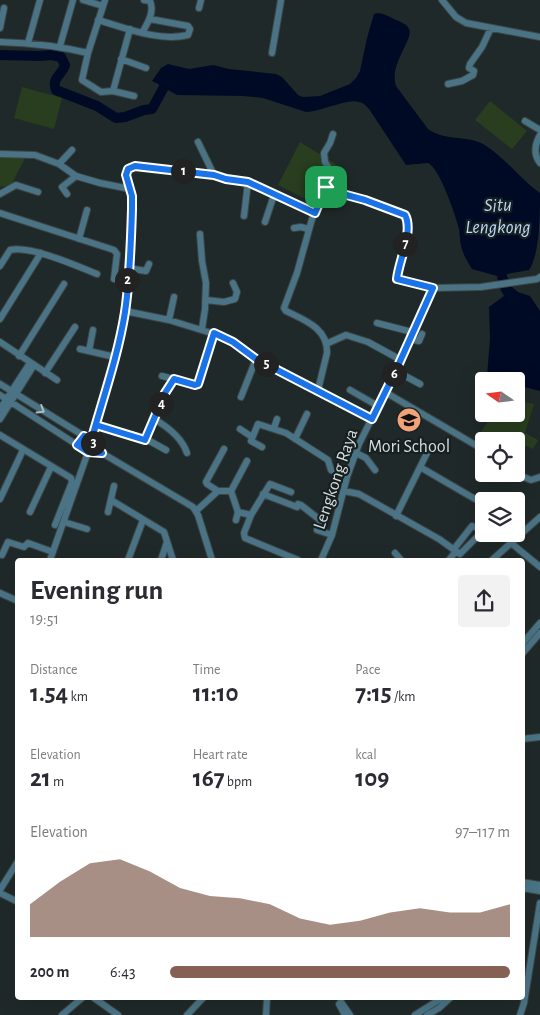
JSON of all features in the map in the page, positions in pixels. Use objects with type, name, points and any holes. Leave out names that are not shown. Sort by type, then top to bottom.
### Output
[{"type":"street","points":[[28,42],[40,0]]},
{"type":"street","points":[[60,46],[73,0]]},
{"type":"street","points":[[83,0],[104,3],[88,53],[82,80],[101,92],[113,91],[134,96]]},
{"type":"street","points":[[142,33],[150,19],[152,5],[150,1],[144,0]]},
{"type":"street","points":[[199,8],[201,0]]},
{"type":"street","points":[[272,53],[281,0]]},
{"type":"street","points":[[442,0],[460,20],[470,24],[540,37]]},
{"type":"street","points":[[0,28],[4,8]]},
{"type":"street","points":[[98,20],[142,33],[160,36],[188,35],[190,29],[188,26],[150,19]]},
{"type":"street","points":[[448,84],[462,81],[473,75],[473,70],[469,68],[470,64],[482,47],[491,28]]},
{"type":"street","points":[[113,91],[130,29]]},
{"type":"street","points":[[0,42],[28,42],[60,46],[88,53]]},
{"type":"street","points":[[121,59],[146,68]]},
{"type":"street","points":[[524,121],[540,130]]},
{"type":"street","points":[[318,390],[326,353],[323,334],[314,325],[286,311],[284,308],[297,273],[308,229],[332,172],[325,162],[324,152],[333,134]]},
{"type":"street","points":[[540,135],[535,152],[540,162]]},
{"type":"street","points":[[198,142],[214,175]]},
{"type":"street","points":[[59,164],[72,150]]},
{"type":"street","points":[[0,154],[35,155],[59,164],[76,176],[130,189]]},
{"type":"street","points":[[51,558],[88,452],[115,357],[125,311],[132,209],[126,172],[131,166],[214,175],[248,182],[315,213]]},
{"type":"street","points":[[67,194],[62,187],[76,176]]},
{"type":"street","points":[[244,216],[248,182]]},
{"type":"street","points":[[0,194],[16,185],[38,192]]},
{"type":"street","points":[[326,187],[405,215],[408,222],[405,251],[397,279],[433,288],[481,287],[540,277]]},
{"type":"street","points":[[265,222],[274,195]]},
{"type":"street","points":[[79,239],[87,210]]},
{"type":"street","points":[[0,213],[116,252],[114,280]]},
{"type":"street","points":[[294,228],[308,229]]},
{"type":"street","points":[[200,234],[206,283],[202,329]]},
{"type":"street","points":[[0,266],[12,249],[41,253],[97,274]]},
{"type":"street","points":[[0,319],[41,253]]},
{"type":"street","points":[[128,268],[146,271],[149,264]]},
{"type":"street","points":[[206,300],[232,301],[235,299],[237,292],[233,283]]},
{"type":"street","points":[[19,356],[64,284]]},
{"type":"street","name":"Lengkong Raya","points":[[322,558],[332,536],[347,477],[356,453],[396,371],[433,288]]},
{"type":"street","points":[[168,320],[174,297]]},
{"type":"street","points":[[125,311],[168,320],[214,333],[233,342],[256,359],[372,419]]},
{"type":"street","points":[[377,323],[419,341],[422,334]]},
{"type":"street","points":[[46,373],[75,327]]},
{"type":"street","points":[[89,351],[93,330]]},
{"type":"street","points":[[162,376],[195,385],[198,384],[214,333]]},
{"type":"street","points":[[326,344],[346,335],[368,342],[401,360]]},
{"type":"street","points":[[0,342],[57,380]]},
{"type":"street","points":[[80,349],[115,357]]},
{"type":"street","points":[[241,397],[256,359]]},
{"type":"street","points":[[0,419],[8,400],[32,364]]},
{"type":"street","points":[[396,371],[420,384]]},
{"type":"street","points":[[146,439],[165,393],[174,379]]},
{"type":"street","points":[[0,384],[84,436],[102,453],[196,511],[209,558]]},
{"type":"street","points":[[350,390],[378,406]]},
{"type":"street","points":[[385,392],[475,445]]},
{"type":"street","points":[[0,395],[88,452],[102,453]]},
{"type":"street","points":[[0,409],[8,400]]},
{"type":"street","points":[[295,439],[307,414]]},
{"type":"street","points":[[154,419],[164,424],[182,441],[187,453]]},
{"type":"street","points":[[274,428],[277,419]]},
{"type":"street","points":[[262,447],[252,442],[252,437],[258,424],[274,428],[295,439],[328,460],[331,470],[347,477]]},
{"type":"street","points":[[96,425],[143,440],[146,439],[166,450]]},
{"type":"street","points":[[240,429],[252,437]]},
{"type":"street","points":[[77,445],[84,436]]},
{"type":"street","points":[[1,438],[71,478],[72,480],[55,525]]},
{"type":"street","points":[[224,448],[206,482],[218,491],[230,491]]},
{"type":"street","points":[[0,499],[23,450]]},
{"type":"street","points":[[356,453],[366,458],[375,470]]},
{"type":"street","points":[[396,516],[427,453]]},
{"type":"street","points":[[230,491],[248,461]]},
{"type":"street","points":[[30,512],[51,467]]},
{"type":"street","points":[[420,467],[475,499]]},
{"type":"street","points":[[525,478],[531,480],[540,477]]},
{"type":"street","points":[[291,492],[270,484],[251,515],[244,533],[245,538],[293,558]]},
{"type":"street","points":[[108,512],[114,486]]},
{"type":"street","points":[[196,511],[218,491]]},
{"type":"street","points":[[230,491],[238,512],[236,520]]},
{"type":"street","points":[[344,491],[359,494],[455,550],[461,554],[482,532],[481,529],[472,526],[455,550],[450,558]]},
{"type":"street","points":[[263,494],[297,507],[301,504],[320,520],[317,530],[332,536]]},
{"type":"street","points":[[111,500],[164,532],[172,558]]},
{"type":"street","points":[[238,512],[251,515]]},
{"type":"street","points":[[494,558],[540,517]]},
{"type":"street","points":[[129,558],[143,520]]},
{"type":"street","points":[[64,522],[87,529]]},
{"type":"street","points":[[163,558],[167,541]]},
{"type":"street","points":[[2,555],[8,542],[24,548],[28,543],[53,552]]},
{"type":"street","points":[[511,543],[540,567]]},
{"type":"street","points":[[395,553],[399,558]]},
{"type":"street","points":[[0,592],[15,600]]},
{"type":"street","points":[[525,640],[540,623]]},
{"type":"street","points":[[525,650],[540,632]]},
{"type":"street","points":[[525,739],[540,737]]},
{"type":"street","points":[[15,866],[0,892],[15,900]]},
{"type":"street","points":[[525,882],[540,884]]},
{"type":"street","points":[[525,888],[540,891]]},
{"type":"street","points":[[525,997],[540,903]]},
{"type":"street","points":[[62,1015],[80,1000]]},
{"type":"street","points":[[97,1000],[118,1015]]},
{"type":"street","points":[[187,1015],[202,1000]]},
{"type":"street","points":[[266,1015],[267,1000]]},
{"type":"street","points":[[415,1015],[439,1000]]},
{"type":"street","points":[[427,1015],[448,1000]]},
{"type":"street","points":[[520,1015],[524,1000]]},
{"type":"street","points":[[345,1015],[339,1004],[341,1002],[350,1015]]},
{"type":"green space","points":[[22,87],[62,98],[54,129],[14,118]]},
{"type":"green space","points":[[490,101],[527,131],[512,149],[475,120]]},
{"type":"green space","points":[[300,142],[337,165],[316,204],[278,185]]},
{"type":"green space","points":[[0,150],[26,152],[11,185],[0,187]]},
{"type":"green space","points":[[525,402],[534,404],[525,433],[481,432],[488,422],[525,422]]},
{"type":"green space","points":[[525,433],[538,440],[533,449],[525,446]]},
{"type":"water","name":"Situ Lengkong","points":[[374,14],[385,15],[402,22],[409,29],[410,34],[396,69],[396,86],[428,129],[448,137],[476,141],[483,144],[540,193],[539,234],[533,263],[529,270],[507,274],[507,276],[512,287],[518,292],[530,296],[540,311],[540,391],[525,387],[525,372],[487,372],[490,339],[489,307],[504,296],[499,287],[497,276],[472,269],[468,263],[462,249],[459,229],[451,203],[442,182],[432,166],[428,163],[406,165],[365,105],[354,101],[306,112],[263,98],[177,95],[168,90],[165,85],[152,81],[161,68],[168,64],[189,69],[213,65],[229,69],[276,74],[282,77],[298,95],[303,97],[320,96],[350,84],[356,78],[360,71]]},
{"type":"waterway","points":[[0,55],[51,55],[61,57],[65,65],[56,79],[56,90],[97,106],[116,118],[152,109],[165,85],[177,81]]},
{"type":"place","name":"Mori School","points":[[409,420]]},
{"type":"route","points":[[326,187],[315,213],[248,182],[214,175],[135,166],[131,166],[128,169],[126,175],[132,196],[132,209],[125,311],[115,357],[91,441],[102,453],[88,452],[77,445],[84,436],[91,441],[96,425],[145,440],[165,393],[174,379],[195,385],[200,382],[214,333],[233,342],[256,359],[372,419],[433,288],[397,279],[405,251],[408,222],[405,215],[326,187]]}]
